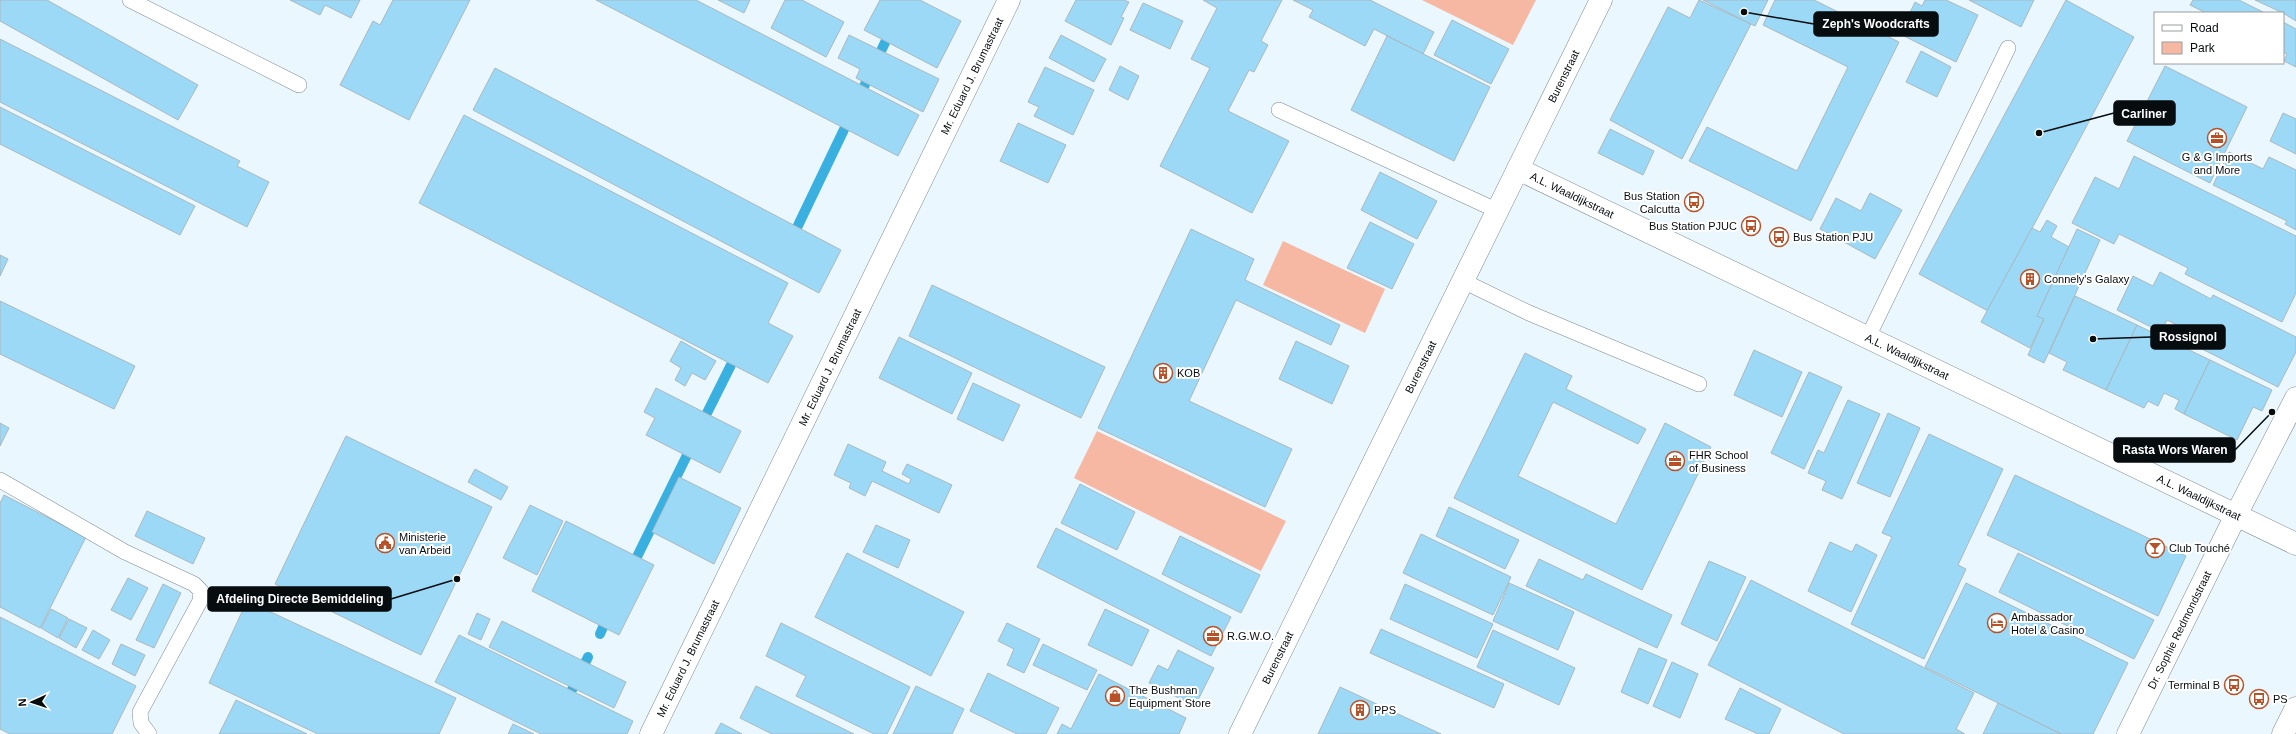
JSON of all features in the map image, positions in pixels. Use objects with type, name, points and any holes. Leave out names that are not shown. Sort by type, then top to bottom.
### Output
[{"type":"street","name":"Mr. Eduard J. Brumastraat","points":[[651,734],[1009,0]]},
{"type":"street","name":"Burenstraat","points":[[1240,734],[1463,281],[1496,210],[1518,169],[1601,0]]},
{"type":"street","name":"A.L. Waaldijkstraat","points":[[1518,169],[2296,544]]},
{"type":"street","name":"Dr. Sophie Redmondstraat","points":[[2128,734],[2236,514],[2296,398]]},
{"type":"street","points":[[2283,734],[2296,708]]},
{"type":"lane","points":[[130,0],[299,85]]},
{"type":"lane","points":[[1868,337],[2008,48]]},
{"type":"lane","points":[[1279,110],[1496,210]]},
{"type":"lane","points":[[1463,281],[1528,313],[1700,384]]},
{"type":"lane","points":[[0,480],[125,552],[194,584],[201,591],[200,601],[140,712],[141,722],[149,734]]},
{"type":"green space","points":[[1422,0],[1536,0],[1513,45]]},
{"type":"green space","points":[[1283,241],[1385,289],[1365,333],[1263,285]]},
{"type":"green space","points":[[1097,431],[1286,521],[1261,571],[1074,478]]},
{"type":"building","points":[[0,0],[47,0],[198,85],[178,120],[0,21]]},
{"type":"building","points":[[290,0],[360,0],[351,18],[325,5],[320,15]]},
{"type":"building","points":[[393,0],[470,0],[409,120],[340,85],[373,21],[380,25]]},
{"type":"building","points":[[596,0],[696,0],[919,115],[898,156]]},
{"type":"building","points":[[718,0],[750,0],[744,13]]},
{"type":"building","points":[[785,0],[802,0],[844,22],[826,57],[771,28]]},
{"type":"building","points":[[880,0],[920,0],[961,21],[937,68],[864,30]]},
{"type":"building","points":[[1076,0],[1124,0],[1129,2],[1121,17],[1124,18],[1111,45],[1065,21]]},
{"type":"building","points":[[1203,0],[1282,0],[1261,41],[1268,45],[1254,72],[1249,70],[1228,111],[1289,141],[1252,213],[1160,166],[1210,68],[1191,59],[1217,8]]},
{"type":"building","points":[[1293,0],[1370,0],[1434,32],[1423,54],[1374,29],[1365,46],[1309,17],[1313,10]]},
{"type":"building","points":[[1699,0],[1751,24],[1682,159],[1610,120],[1668,7],[1690,18]]},
{"type":"building","points":[[1703,0],[1768,0],[1755,26]]},
{"type":"building","points":[[1775,0],[1814,0],[1899,42],[1811,221],[1689,161],[1707,127],[1797,171],[1848,67],[1763,25]]},
{"type":"building","points":[[1925,0],[1946,0],[1978,15],[1956,62],[1900,34],[1915,2],[1922,6]]},
{"type":"building","points":[[1969,0],[2034,0],[2021,27]]},
{"type":"building","points":[[2066,0],[2134,37],[1988,311],[1919,274]]},
{"type":"building","points":[[2193,0],[2239,0],[2263,12],[2204,12],[2190,5]]},
{"type":"building","points":[[2255,0],[2296,0],[2296,21],[2284,14],[2284,12],[2281,12]]},
{"type":"building","points":[[1143,3],[1183,21],[1170,49],[1130,30]]},
{"type":"building","points":[[1452,20],[1509,49],[1491,84],[1434,55]]},
{"type":"building","points":[[2284,23],[2296,29],[2296,67],[2284,61],[2287,54],[2284,52]]},
{"type":"building","points":[[849,35],[939,79],[923,112],[856,78],[860,69],[838,58]]},
{"type":"building","points":[[1061,35],[1106,59],[1094,82],[1049,58]]},
{"type":"building","points":[[1387,36],[1490,87],[1454,161],[1351,110]]},
{"type":"building","points":[[0,39],[240,161],[237,166],[269,182],[247,227],[0,102]]},
{"type":"building","points":[[1921,51],[1951,67],[1937,97],[1906,82]]},
{"type":"building","points":[[1120,66],[1139,76],[1128,100],[1109,90]]},
{"type":"building","points":[[2165,66],[2247,107],[2210,183],[2127,141]]},
{"type":"building","points":[[1045,67],[1094,90],[1073,135],[1034,116],[1039,107],[1028,102]]},
{"type":"building","points":[[495,68],[841,250],[819,293],[473,110]]},
{"type":"building","points":[[0,107],[195,206],[180,235],[0,144]]},
{"type":"building","points":[[2283,113],[2296,119],[2296,154],[2270,141]]},
{"type":"building","points":[[464,115],[788,283],[768,323],[793,336],[768,383],[419,203]]},
{"type":"building","points":[[1018,123],[1066,145],[1048,183],[1000,161]]},
{"type":"building","points":[[1610,129],[1654,151],[1643,175],[1598,153]]},
{"type":"building","points":[[2229,152],[2263,169],[2269,157],[2296,170],[2296,230],[2285,224],[2287,221],[2213,185]]},
{"type":"building","points":[[2134,156],[2296,236],[2296,293],[2282,322],[2185,274],[2188,268],[2119,234],[2114,244],[2072,223],[2095,177],[2119,189]]},
{"type":"building","points":[[1380,172],[1437,201],[1417,239],[1361,210]]},
{"type":"building","points":[[1870,193],[1902,210],[1875,259],[1820,229],[1836,198],[1861,211]]},
{"type":"building","name":"Connely's Galaxy","points":[[2047,220],[2057,226],[2051,237],[2069,247],[2037,316],[2044,319],[2030,348],[1981,322],[2032,228],[2040,232]]},
{"type":"building","points":[[1370,222],[1414,244],[1392,289],[1347,268]]},
{"type":"building","name":"KOB","points":[[1191,229],[1254,259],[1245,280],[1340,325],[1331,345],[1236,300],[1189,401],[1292,449],[1265,507],[1098,428]]},
{"type":"building","points":[[2077,229],[2100,240],[2044,363],[2028,355],[2044,319],[2037,316]]},
{"type":"building","points":[[0,255],[8,259],[0,276]]},
{"type":"building","points":[[2160,272],[2211,299],[2213,295],[2296,337],[2296,352],[2278,387],[2186,341],[2191,332],[2167,320],[2161,332],[2117,310],[2133,276],[2153,286]]},
{"type":"building","points":[[932,285],[1105,367],[1081,418],[909,336]]},
{"type":"building","points":[[2075,296],[2137,325],[2106,390],[2063,370],[2067,362],[2049,353]]},
{"type":"building","points":[[0,301],[135,366],[114,409],[0,354]]},
{"type":"building","points":[[2137,325],[2210,360],[2184,414],[2175,409],[2179,400],[2164,393],[2158,406],[2148,401],[2144,408],[2106,390]]},
{"type":"building","points":[[899,337],[972,373],[952,414],[879,378]]},
{"type":"building","points":[[681,341],[716,361],[705,380],[692,373],[685,386],[675,380],[681,368],[670,361]]},
{"type":"building","points":[[1296,341],[1349,366],[1332,404],[1279,379]]},
{"type":"building","points":[[1754,350],[1802,372],[1782,417],[1734,395]]},
{"type":"building","name":"FHR School of Business","points":[[1525,353],[1572,376],[1566,389],[1646,429],[1638,444],[1553,402],[1518,476],[1616,524],[1665,423],[1711,447],[1642,590],[1454,498]]},
{"type":"building","points":[[2210,360],[2272,390],[2262,411],[2253,407],[2237,440],[2184,414]]},
{"type":"building","points":[[1809,372],[1842,387],[1804,469],[1771,453]]},
{"type":"building","points":[[973,383],[1020,405],[1003,441],[957,419]]},
{"type":"building","points":[[656,388],[741,431],[720,473],[646,435],[655,418],[644,412]]},
{"type":"building","points":[[1848,400],[1880,414],[1842,499],[1822,490],[1826,481],[1808,473],[1818,450],[1824,453]]},
{"type":"building","points":[[1888,413],[1920,428],[1890,497],[1857,483]]},
{"type":"building","points":[[0,423],[9,428],[0,446]]},
{"type":"building","points":[[1929,434],[2003,469],[1958,565],[1966,569],[1924,659],[1851,624],[1892,537],[1882,533]]},
{"type":"building","name":"Ministerie van Arbeid","points":[[346,436],[492,507],[421,655],[275,584]]},
{"type":"building","points":[[848,444],[886,462],[882,471],[909,484],[911,479],[902,474],[907,464],[952,485],[939,513],[872,481],[865,496],[849,488],[851,483],[834,475]]},
{"type":"building","points":[[475,469],[508,487],[501,500],[468,482]]},
{"type":"building","points":[[2015,475],[2186,556],[2158,616],[1987,535]]},
{"type":"building","points":[[679,477],[741,508],[714,564],[652,532]]},
{"type":"building","points":[[1080,484],[1135,512],[1117,550],[1061,523]]},
{"type":"building","points":[[4,495],[86,537],[40,628],[0,607],[0,503]]},
{"type":"building","points":[[530,505],[563,521],[537,575],[503,558]]},
{"type":"building","points":[[1449,507],[1519,540],[1505,569],[1436,536]]},
{"type":"building","points":[[147,511],[205,538],[193,564],[135,536]]},
{"type":"building","points":[[566,521],[654,565],[619,635],[532,591]]},
{"type":"building","points":[[876,525],[910,540],[898,568],[863,552]]},
{"type":"building","points":[[1056,528],[1231,617],[1211,656],[1037,567]]},
{"type":"building","points":[[1421,534],[1511,577],[1493,615],[1403,573]]},
{"type":"building","points":[[1180,536],[1260,575],[1241,613],[1162,574]]},
{"type":"building","points":[[1830,542],[1852,552],[1856,544],[1877,555],[1851,612],[1808,591]]},
{"type":"building","points":[[847,553],[964,612],[931,676],[815,617]]},
{"type":"building","points":[[2018,553],[2154,620],[2134,659],[1999,592]]},
{"type":"building","points":[[1539,559],[1583,580],[1586,574],[1672,615],[1657,648],[1526,586]]},
{"type":"building","points":[[1709,561],[1746,577],[1717,641],[1681,624]]},
{"type":"building","points":[[128,578],[148,588],[131,620],[111,610]]},
{"type":"building","points":[[1751,580],[1974,693],[1956,729],[1965,734],[1844,734],[1708,665]]},
{"type":"building","points":[[1509,583],[1574,612],[1558,650],[1493,621]]},
{"type":"building","name":"Ambassador Hotel & Casino","points":[[1966,583],[2128,663],[2093,734],[2061,734],[1925,667]]},
{"type":"building","points":[[163,584],[181,593],[154,648],[136,640]]},
{"type":"building","points":[[1405,584],[1493,624],[1477,658],[1390,619]]},
{"type":"building","points":[[247,601],[456,698],[439,734],[318,734],[209,683]]},
{"type":"building","points":[[51,609],[68,618],[58,638],[41,628]]},
{"type":"building","points":[[1105,609],[1149,630],[1132,666],[1088,645]]},
{"type":"building","points":[[477,613],[490,619],[481,640],[468,634]]},
{"type":"building","points":[[0,617],[136,686],[112,734],[10,734],[0,729]]},
{"type":"building","points":[[69,619],[87,628],[76,648],[59,638]]},
{"type":"building","points":[[502,621],[626,682],[614,708],[489,647]]},
{"type":"building","points":[[781,623],[910,687],[887,734],[874,734],[796,696],[806,676],[766,656]]},
{"type":"building","points":[[1007,623],[1040,639],[1024,673],[1007,665],[1014,649],[998,641]]},
{"type":"building","points":[[1381,629],[1504,684],[1494,708],[1370,653]]},
{"type":"building","points":[[93,630],[110,640],[99,659],[82,650]]},
{"type":"building","points":[[1493,630],[1575,668],[1559,705],[1477,667]]},
{"type":"building","points":[[459,635],[633,721],[627,734],[541,734],[435,682]]},
{"type":"building","points":[[121,644],[145,655],[135,676],[112,664]]},
{"type":"building","points":[[1043,644],[1097,670],[1087,690],[1033,665]]},
{"type":"building","points":[[1639,648],[1667,660],[1648,704],[1621,692]]},
{"type":"building","points":[[1178,650],[1214,668],[1195,706],[1149,683],[1158,665],[1168,670]]},
{"type":"building","points":[[1672,662],[1698,674],[1680,718],[1653,706]]},
{"type":"building","points":[[988,673],[1059,708],[1046,734],[1017,734],[970,711]]},
{"type":"building","name":"The Bushman Equipment Store","points":[[1099,674],[1186,718],[1179,734],[1057,734],[1062,724],[1071,729]]},
{"type":"building","points":[[756,686],[854,734],[772,734],[740,718]]},
{"type":"building","points":[[916,686],[964,709],[952,734],[893,734]]},
{"type":"building","name":"PPS","points":[[1340,687],[1441,734],[1318,734]]},
{"type":"building","points":[[1740,688],[1781,709],[1769,734],[1758,734],[1725,719]]},
{"type":"building","points":[[236,700],[307,734],[219,734]]},
{"type":"building","points":[[1998,703],[2061,734],[1983,734]]},
{"type":"building","points":[[721,723],[742,734],[715,734]]},
{"type":"building","points":[[513,724],[534,734],[508,734]]},
{"type":"waterway","points":[[858,99],[891,30]]},
{"type":"waterway","points":[[792,238],[850,117]]},
{"type":"waterway","points":[[701,425],[737,353]]},
{"type":"waterway","points":[[631,569],[692,445]]},
{"type":"waterway","points":[[600,634],[608,616]]},
{"type":"waterway","points":[[566,702],[588,657]]},
{"type":"place","name":"Zeph's Woodcrafts","points":[[1744,12]]},
{"type":"place","name":"Carliner","points":[[2039,133]]},
{"type":"place","name":"G & G Imports and More","points":[[2217,138]]},
{"type":"place","name":"Bus Station Calcutta","points":[[1694,202]]},
{"type":"place","name":"Bus Station PJUC","points":[[1751,226]]},
{"type":"place","name":"Bus Station PJU","points":[[1779,237]]},
{"type":"place","name":"Connely's Galaxy","points":[[2030,279]]},
{"type":"place","name":"Rossignol","points":[[2093,339]]},
{"type":"place","name":"KOB","points":[[1163,373]]},
{"type":"place","name":"Rasta Wors Waren","points":[[2272,412]]},
{"type":"place","name":"FHR School of Business","points":[[1675,461]]},
{"type":"place","name":"Ministerie van Arbeid","points":[[385,543]]},
{"type":"place","name":"Club Touché","points":[[2155,548]]},
{"type":"place","name":"Afdeling Directe Bemiddeling","points":[[457,579]]},
{"type":"place","name":"Ambassador Hotel & Casino","points":[[1997,623]]},
{"type":"place","name":"R.G.W.O.","points":[[1213,636]]},
{"type":"place","name":"Terminal B","points":[[2234,685]]},
{"type":"place","name":"The Bushman Equipment Store","points":[[1115,696]]},
{"type":"place","name":"PS","points":[[2259,699]]},
{"type":"place","name":"PPS","points":[[1360,710]]}]
